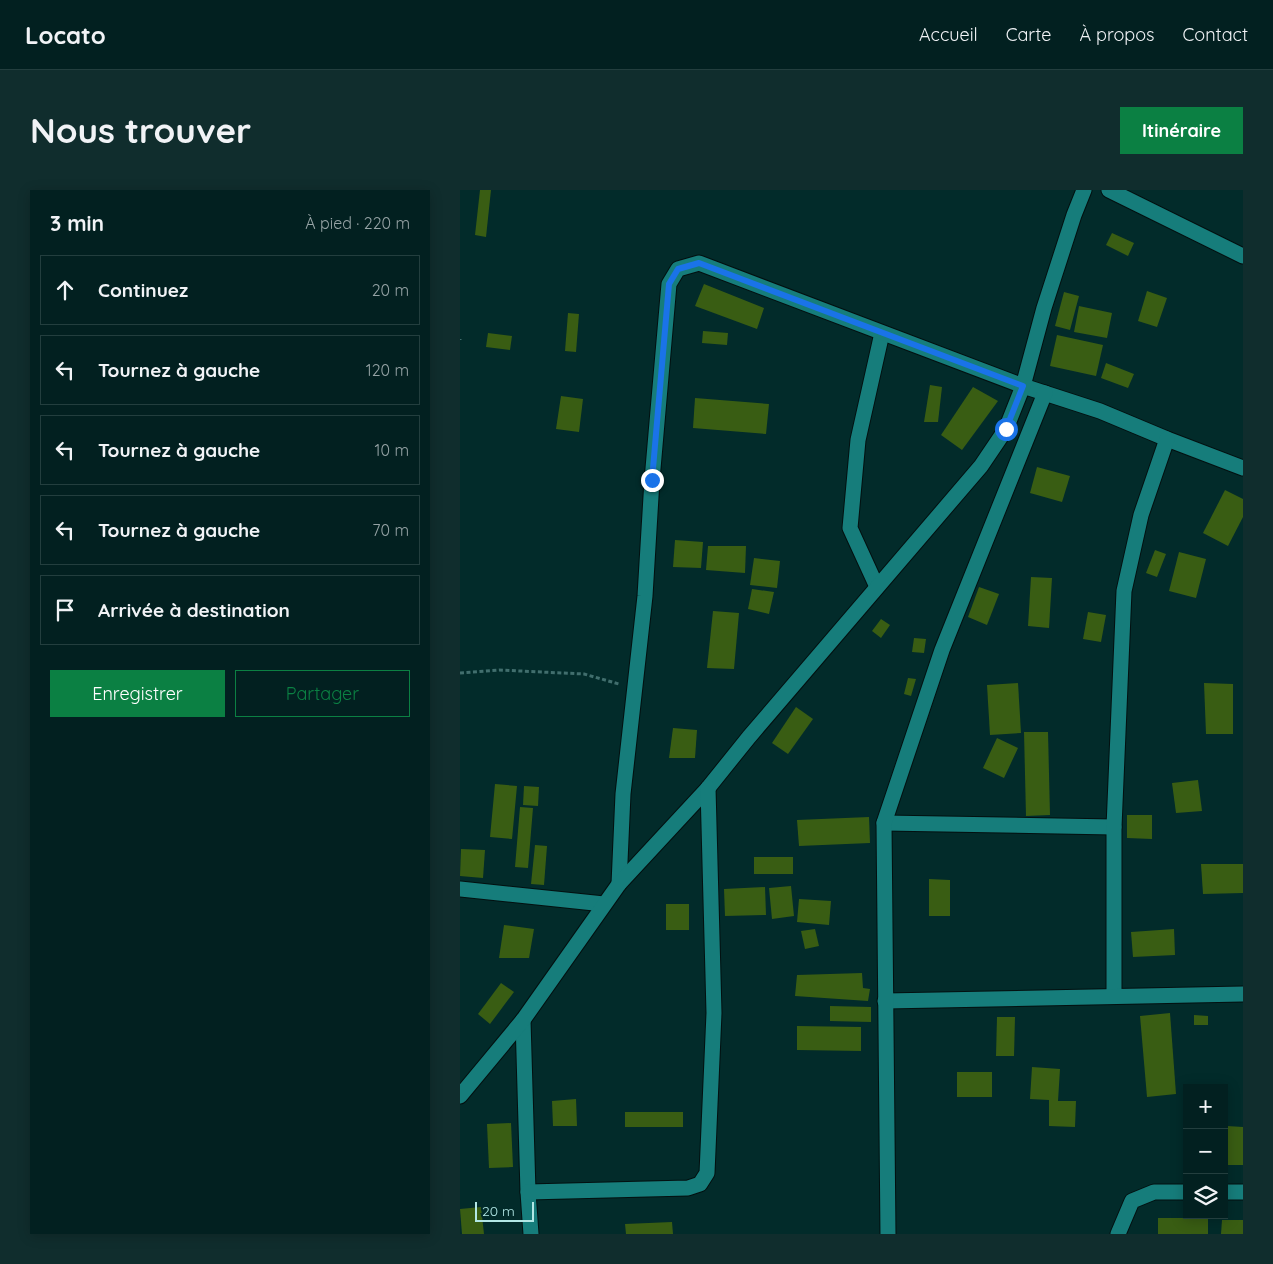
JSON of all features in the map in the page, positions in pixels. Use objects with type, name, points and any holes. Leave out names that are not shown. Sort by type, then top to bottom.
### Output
[{"type":"street","points":[[460,1096],[523,1020],[619,884],[708,788],[749,737],[981,466],[1006,429],[1023,386],[1044,308],[1084,190]]},
{"type":"street","points":[[1109,190],[1243,256]]},
{"type":"street","points":[[619,884],[623,794],[645,596],[652,480],[669,284],[678,269],[699,263],[1023,386],[1100,411],[1168,440],[1243,468]]},
{"type":"street","points":[[877,587],[850,528],[858,440],[882,333]]},
{"type":"street","points":[[888,1234],[884,823],[942,650],[1044,393]]},
{"type":"street","points":[[1114,996],[1114,828],[1124,591],[1141,515],[1168,440]]},
{"type":"street","points":[[528,1192],[688,1188],[700,1184],[707,1173],[714,1013],[708,788]]},
{"type":"street","points":[[884,823],[1114,828]]},
{"type":"street","points":[[460,889],[604,904]]},
{"type":"street","points":[[886,1001],[1243,994]]},
{"type":"street","points":[[523,1020],[531,1234]]},
{"type":"street","points":[[1118,1234],[1132,1201],[1154,1192],[1183,1192]]},
{"type":"street","points":[[1228,1192],[1243,1192]]},
{"type":"path","points":[[460,673],[499,670],[584,674],[634,688]]},
{"type":"building","points":[[480,190],[491,190],[486,237],[475,235]]},
{"type":"building","points":[[1112,233],[1134,243],[1128,256],[1106,245]]},
{"type":"building","points":[[704,284],[764,308],[757,329],[695,306]]},
{"type":"building","points":[[1147,291],[1167,298],[1157,327],[1138,321]]},
{"type":"building","points":[[1064,292],[1079,296],[1070,330],[1055,326]]},
{"type":"building","points":[[1079,306],[1112,313],[1107,338],[1074,332]]},
{"type":"building","points":[[568,313],[579,314],[576,352],[565,351]]},
{"type":"building","points":[[703,331],[728,333],[727,345],[702,343]]},
{"type":"building","points":[[488,333],[512,336],[510,350],[486,347]]},
{"type":"building","points":[[1057,335],[1103,345],[1096,376],[1050,366]]},
{"type":"building","points":[[1106,363],[1134,374],[1128,388],[1101,378]]},
{"type":"building","points":[[930,385],[942,387],[938,422],[924,422]]},
{"type":"building","points":[[973,387],[998,401],[962,450],[941,435]]},
{"type":"building","points":[[561,396],[583,399],[579,432],[556,429]]},
{"type":"building","points":[[695,398],[769,404],[766,434],[693,428]]},
{"type":"building","points":[[1037,467],[1070,476],[1062,502],[1030,493]]},
{"type":"building","points":[[1225,490],[1243,499],[1243,517],[1228,546],[1203,533]]},
{"type":"building","points":[[675,540],[703,542],[701,568],[673,567]]},
{"type":"building","points":[[708,546],[746,546],[745,573],[706,570]]},
{"type":"building","points":[[1155,550],[1166,554],[1157,577],[1146,573]]},
{"type":"building","points":[[1179,552],[1206,559],[1196,598],[1169,591]]},
{"type":"building","points":[[754,558],[780,561],[777,588],[750,585]]},
{"type":"building","points":[[1031,577],[1052,578],[1049,628],[1028,626]]},
{"type":"building","points":[[979,587],[999,594],[987,625],[968,617]]},
{"type":"building","points":[[752,589],[774,592],[769,614],[748,609]]},
{"type":"building","points":[[713,611],[739,613],[734,669],[707,668]]},
{"type":"building","points":[[1088,612],[1106,615],[1101,642],[1083,639]]},
{"type":"building","points":[[881,619],[890,625],[881,638],[872,631]]},
{"type":"building","points":[[914,638],[926,639],[924,653],[912,652]]},
{"type":"building","points":[[908,678],[916,679],[911,696],[904,694]]},
{"type":"building","points":[[1018,683],[1021,733],[990,735],[987,685]]},
{"type":"building","points":[[1204,683],[1233,684],[1233,734],[1206,734]]},
{"type":"building","points":[[796,707],[813,719],[788,754],[772,743]]},
{"type":"building","points":[[673,728],[697,730],[695,758],[669,758]]},
{"type":"building","points":[[1024,732],[1048,732],[1050,815],[1026,816]]},
{"type":"building","points":[[997,738],[1018,748],[1004,778],[983,768]]},
{"type":"building","points":[[1198,780],[1202,811],[1176,813],[1172,783]]},
{"type":"building","points":[[495,784],[517,786],[512,839],[490,837]]},
{"type":"building","points":[[524,786],[539,787],[538,806],[523,805]]},
{"type":"building","points":[[520,807],[533,808],[528,868],[515,867]]},
{"type":"building","points":[[1127,815],[1152,815],[1152,839],[1127,838]]},
{"type":"building","points":[[869,817],[870,843],[799,846],[797,820]]},
{"type":"building","points":[[535,845],[547,846],[544,885],[531,884]]},
{"type":"building","points":[[461,849],[485,850],[483,878],[460,876]]},
{"type":"building","points":[[754,857],[793,857],[793,874],[754,874]]},
{"type":"building","points":[[1201,864],[1243,864],[1243,893],[1203,894]]},
{"type":"building","points":[[929,879],[950,880],[950,916],[929,916]]},
{"type":"building","points":[[791,886],[794,916],[772,919],[769,888]]},
{"type":"building","points":[[765,887],[766,915],[725,916],[724,889]]},
{"type":"building","points":[[799,899],[831,901],[829,925],[797,922]]},
{"type":"building","points":[[666,904],[689,904],[689,930],[666,930]]},
{"type":"building","points":[[504,925],[534,929],[529,958],[499,958]]},
{"type":"building","points":[[815,929],[819,946],[805,949],[801,931]]},
{"type":"building","points":[[1174,929],[1175,955],[1133,957],[1131,932]]},
{"type":"building","points":[[862,973],[863,988],[870,989],[868,1001],[795,996],[797,975]]},
{"type":"building","points":[[501,983],[514,992],[490,1024],[478,1014]]},
{"type":"building","points":[[830,1006],[871,1007],[871,1022],[830,1021]]},
{"type":"building","points":[[1170,1013],[1176,1094],[1147,1097],[1140,1016]]},
{"type":"building","points":[[1194,1015],[1208,1016],[1208,1025],[1194,1025]]},
{"type":"building","points":[[997,1017],[1015,1017],[1014,1056],[996,1056]]},
{"type":"building","points":[[797,1026],[861,1027],[861,1051],[797,1050]]},
{"type":"building","points":[[1032,1067],[1060,1069],[1058,1101],[1076,1101],[1075,1127],[1049,1126],[1049,1100],[1030,1099]]},
{"type":"building","points":[[957,1072],[992,1072],[992,1097],[957,1097]]},
{"type":"building","points":[[576,1099],[577,1126],[553,1126],[552,1101]]},
{"type":"building","points":[[625,1112],[683,1112],[683,1127],[625,1127]]},
{"type":"building","points":[[511,1123],[513,1167],[489,1168],[487,1124]]},
{"type":"building","points":[[1228,1126],[1243,1127],[1243,1165],[1228,1165]]},
{"type":"building","points":[[481,1207],[484,1234],[462,1234],[460,1209]]},
{"type":"building","points":[[1158,1218],[1208,1219],[1208,1234],[1158,1234]]},
{"type":"building","points":[[1222,1220],[1243,1220],[1243,1234],[1221,1234]]},
{"type":"building","points":[[672,1222],[673,1234],[626,1234],[625,1224]]},
{"type":"route","points":[[652,480],[669,284],[678,269],[699,263],[1023,386],[1006,429]]}]
